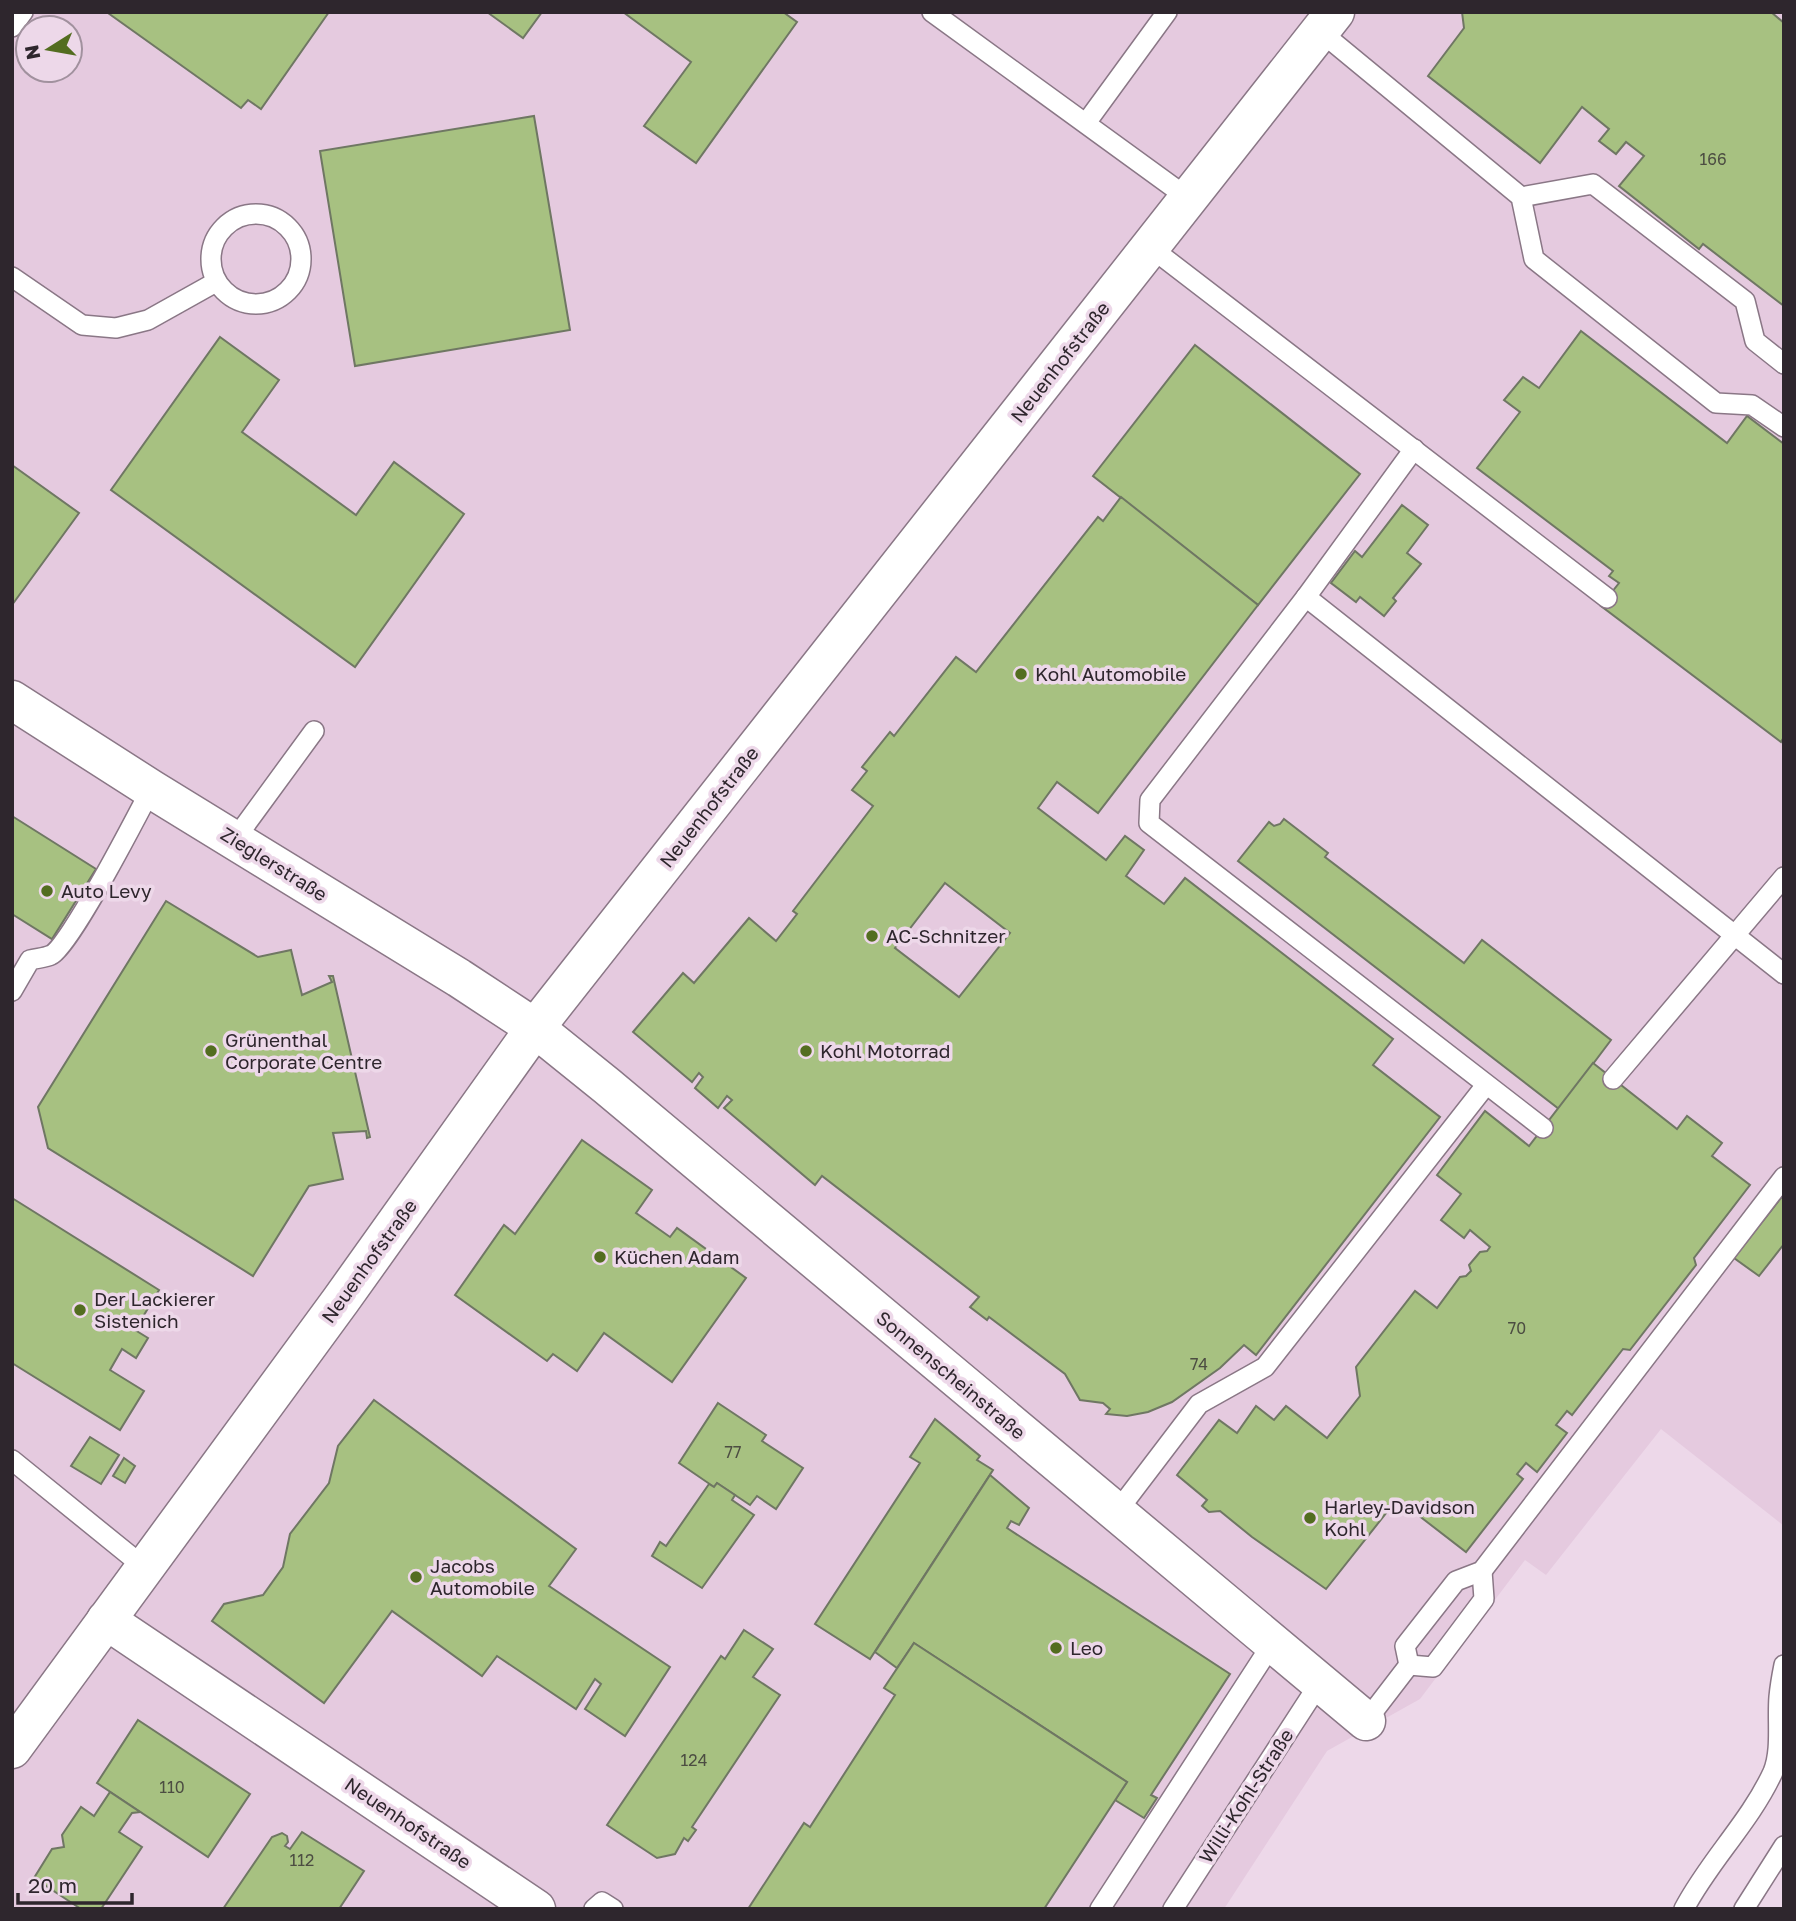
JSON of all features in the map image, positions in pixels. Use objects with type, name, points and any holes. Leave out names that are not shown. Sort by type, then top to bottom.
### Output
[{"type":"street","name":"Neuenhofstraße","points":[[12,1749],[341,1300],[535,1028],[1328,22]]},
{"type":"street","name":"Zieglerstraße","points":[[12,700],[535,1028]]},
{"type":"street","name":"Sonnenscheinstraße","points":[[535,1028],[1366,1721]]},
{"type":"street","name":"Neuenhofstraße","points":[[106,1620],[536,1909]]},
{"type":"lane","points":[[12,27],[23,12]]},
{"type":"lane","points":[[932,12],[1188,198]]},
{"type":"lane","points":[[1086,123],[1167,12]]},
{"type":"lane","points":[[1328,22],[1521,197],[1534,259],[1716,403],[1752,405],[1784,427]]},
{"type":"lane","points":[[1521,197],[1593,184],[1745,301],[1755,341],[1784,364]]},
{"type":"lane","points":[[258,213],[283,221],[299,242],[302,264],[297,280],[289,291],[277,300],[247,304],[232,298],[216,282],[211,267],[211,251],[216,236],[227,223],[243,214],[258,213]]},
{"type":"lane","points":[[1150,247],[1607,598]]},
{"type":"lane","points":[[12,277],[82,325],[116,328],[148,320],[216,282]]},
{"type":"lane","points":[[1414,449],[1306,597],[1150,800],[1149,823],[1544,1128]]},
{"type":"lane","points":[[1306,597],[1784,974]]},
{"type":"lane","points":[[235,839],[314,731]]},
{"type":"lane","points":[[12,990],[30,960],[52,955],[60,947],[93,896],[151,789]]},
{"type":"lane","points":[[1613,1079],[1784,877]]},
{"type":"lane","points":[[1116,1513],[1199,1404],[1265,1367],[1486,1085]]},
{"type":"lane","points":[[1366,1721],[1409,1665],[1405,1646],[1456,1581],[1482,1571],[1784,1177]]},
{"type":"lane","points":[[12,1460],[144,1567]]},
{"type":"lane","points":[[1409,1665],[1433,1667],[1484,1599],[1482,1571]]},
{"type":"lane","points":[[1100,1909],[1272,1644]]},
{"type":"lane","points":[[1684,1909],[1694,1890],[1749,1813],[1774,1770],[1784,1665]]},
{"type":"lane","name":"Willi-Kohl-Straße","points":[[1172,1909],[1319,1684]]},
{"type":"lane","points":[[1744,1909],[1784,1846]]},
{"type":"lane","points":[[594,1909],[603,1902],[613,1909]]},
{"type":"shaded area","points":[[12,12],[1784,12],[1784,1526],[1661,1429],[1546,1575],[1525,1560],[1420,1699],[1327,1751],[1224,1909],[12,1909]]},
{"type":"building","points":[[329,12],[261,109],[248,100],[241,108],[108,13]]},
{"type":"building","points":[[487,12],[542,12],[523,38]]},
{"type":"building","points":[[623,12],[783,12],[797,22],[696,163],[644,126],[691,62]]},
{"type":"building","points":[[1462,12],[1771,12],[1784,23],[1784,306],[1703,244],[1699,249],[1619,186],[1644,156],[1626,142],[1616,154],[1599,141],[1609,129],[1582,107],[1540,163],[1428,76],[1464,28]]},
{"type":"building","points":[[534,116],[570,330],[355,366],[320,151]]},
{"type":"building","points":[[1581,331],[1727,443],[1747,416],[1784,444],[1784,737],[1781,742],[1601,606],[1619,583],[1609,576],[1613,571],[1477,468],[1520,412],[1504,400],[1523,377],[1539,388]]},
{"type":"building","points":[[220,337],[279,380],[242,432],[356,515],[394,462],[464,514],[355,667],[111,490]]},
{"type":"building","points":[[1195,345],[1360,474],[1258,605],[1093,476]]},
{"type":"building","points":[[12,465],[79,513],[12,605]]},
{"type":"building","points":[[1121,497],[1258,605],[1098,813],[1057,782],[1038,808],[1106,860],[1125,836],[1144,850],[1126,876],[1164,904],[1185,878],[1393,1039],[1373,1065],[1440,1117],[1256,1355],[1244,1345],[1220,1368],[1172,1402],[1148,1412],[1127,1416],[1106,1414],[1110,1409],[1103,1403],[1080,1400],[1065,1374],[989,1317],[987,1320],[970,1307],[979,1297],[822,1176],[815,1185],[724,1108],[732,1100],[727,1096],[718,1108],[695,1088],[703,1077],[699,1073],[692,1082],[633,1032],[683,973],[694,983],[749,918],[776,941],[797,914],[793,911],[873,806],[852,790],[867,771],[862,767],[890,732],[894,736],[956,657],[976,672],[1098,517],[1103,521]],"holes":[[[945,883],[1010,933],[959,997],[895,948]]]},
{"type":"building","points":[[1402,505],[1428,525],[1407,553],[1421,564],[1393,598],[1396,601],[1384,616],[1360,597],[1356,602],[1331,583],[1355,551],[1362,557]]},
{"type":"building","name":"Auto Levy","points":[[12,816],[96,869],[52,939],[12,914]]},
{"type":"building","points":[[1284,819],[1328,853],[1325,857],[1464,963],[1482,940],[1611,1040],[1559,1109],[1238,861],[1269,822],[1274,826]]},
{"type":"building","name":"Grünenthal Corporate Centre","points":[[166,901],[258,957],[291,950],[302,995],[332,982],[329,976],[333,976],[370,1137],[367,1138],[366,1131],[333,1133],[343,1179],[309,1186],[253,1276],[48,1148],[38,1107]]},
{"type":"building","points":[[1593,1063],[1677,1129],[1687,1116],[1722,1143],[1712,1156],[1750,1185],[1694,1258],[1696,1265],[1630,1350],[1623,1349],[1572,1415],[1567,1411],[1556,1425],[1567,1433],[1537,1472],[1526,1463],[1517,1474],[1523,1479],[1466,1552],[1405,1505],[1391,1507],[1326,1589],[1220,1511],[1209,1512],[1202,1506],[1207,1500],[1177,1475],[1219,1420],[1237,1433],[1256,1406],[1274,1420],[1286,1406],[1327,1438],[1360,1396],[1356,1367],[1415,1291],[1437,1308],[1460,1277],[1471,1271],[1469,1265],[1480,1252],[1487,1251],[1490,1247],[1470,1230],[1464,1238],[1441,1220],[1461,1194],[1437,1175],[1485,1111],[1529,1146]]},
{"type":"building","name":"Küchen Adam","points":[[582,1140],[652,1190],[636,1213],[670,1237],[677,1228],[746,1278],[672,1382],[604,1333],[577,1371],[553,1354],[547,1361],[455,1295],[504,1225],[515,1234]]},
{"type":"building","points":[[1784,1194],[1784,1244],[1759,1276],[1734,1258]]},
{"type":"building","name":"Der Lackierer Sistenich","points":[[12,1198],[159,1290],[135,1330],[148,1338],[136,1358],[122,1349],[110,1370],[144,1391],[120,1430],[12,1363]]},
{"type":"building","name":"Jacobs Automobile","points":[[374,1400],[576,1549],[549,1586],[670,1667],[625,1736],[585,1709],[601,1684],[595,1679],[576,1709],[497,1656],[482,1676],[392,1611],[324,1703],[212,1621],[224,1604],[263,1595],[283,1567],[290,1534],[329,1483],[338,1446]]},
{"type":"building","points":[[718,1403],[766,1435],[762,1441],[803,1468],[776,1509],[757,1496],[750,1505],[717,1483],[714,1487],[679,1463]]},
{"type":"building","points":[[935,1419],[980,1456],[977,1460],[993,1470],[870,1659],[815,1624],[920,1463],[910,1457]]},
{"type":"building","points":[[90,1437],[119,1455],[101,1484],[71,1466]]},
{"type":"building","points":[[124,1458],[135,1466],[125,1483],[113,1476]]},
{"type":"building","name":"Leo","points":[[990,1475],[1029,1508],[1019,1525],[1011,1521],[1007,1528],[1230,1674],[1151,1795],[1157,1798],[1144,1818],[1115,1800],[1127,1782],[914,1643],[897,1668],[875,1652]]},
{"type":"building","points":[[717,1483],[735,1495],[732,1500],[754,1515],[702,1588],[652,1556],[660,1542],[666,1546],[709,1484],[714,1487]]},
{"type":"building","points":[[744,1630],[773,1649],[753,1677],[780,1695],[692,1827],[696,1830],[688,1841],[684,1838],[675,1854],[657,1858],[607,1825],[721,1656],[725,1659]]},
{"type":"building","points":[[914,1643],[1127,1782],[1044,1909],[748,1909],[804,1823],[810,1827],[895,1695],[884,1688]]},
{"type":"building","points":[[138,1720],[250,1794],[208,1857],[97,1783]]},
{"type":"building","points":[[110,1792],[140,1812],[132,1813],[119,1832],[142,1847],[101,1909],[81,1909],[34,1878],[52,1849],[64,1847],[62,1835],[81,1807],[94,1816]]},
{"type":"building","points":[[302,1832],[364,1871],[339,1909],[223,1909],[272,1837],[282,1833],[287,1836],[288,1842],[285,1846],[290,1849]]},
{"type":"place","name":"Kohl Automobile","points":[[1021,674]]},
{"type":"place","name":"Auto Levy","points":[[47,891]]},
{"type":"place","name":"AC-Schnitzer","points":[[872,936]]},
{"type":"place","name":"Grünenthal Corporate Centre","points":[[211,1051]]},
{"type":"place","name":"Kohl Motorrad","points":[[806,1051]]},
{"type":"place","name":"Küchen Adam","points":[[600,1257]]},
{"type":"place","name":"Der Lackierer Sistenich","points":[[80,1310]]},
{"type":"place","name":"Harley-Davidson Kohl","points":[[1310,1518]]},
{"type":"place","name":"Jacobs Automobile","points":[[416,1577]]},
{"type":"place","name":"Leo","points":[[1056,1648]]}]
